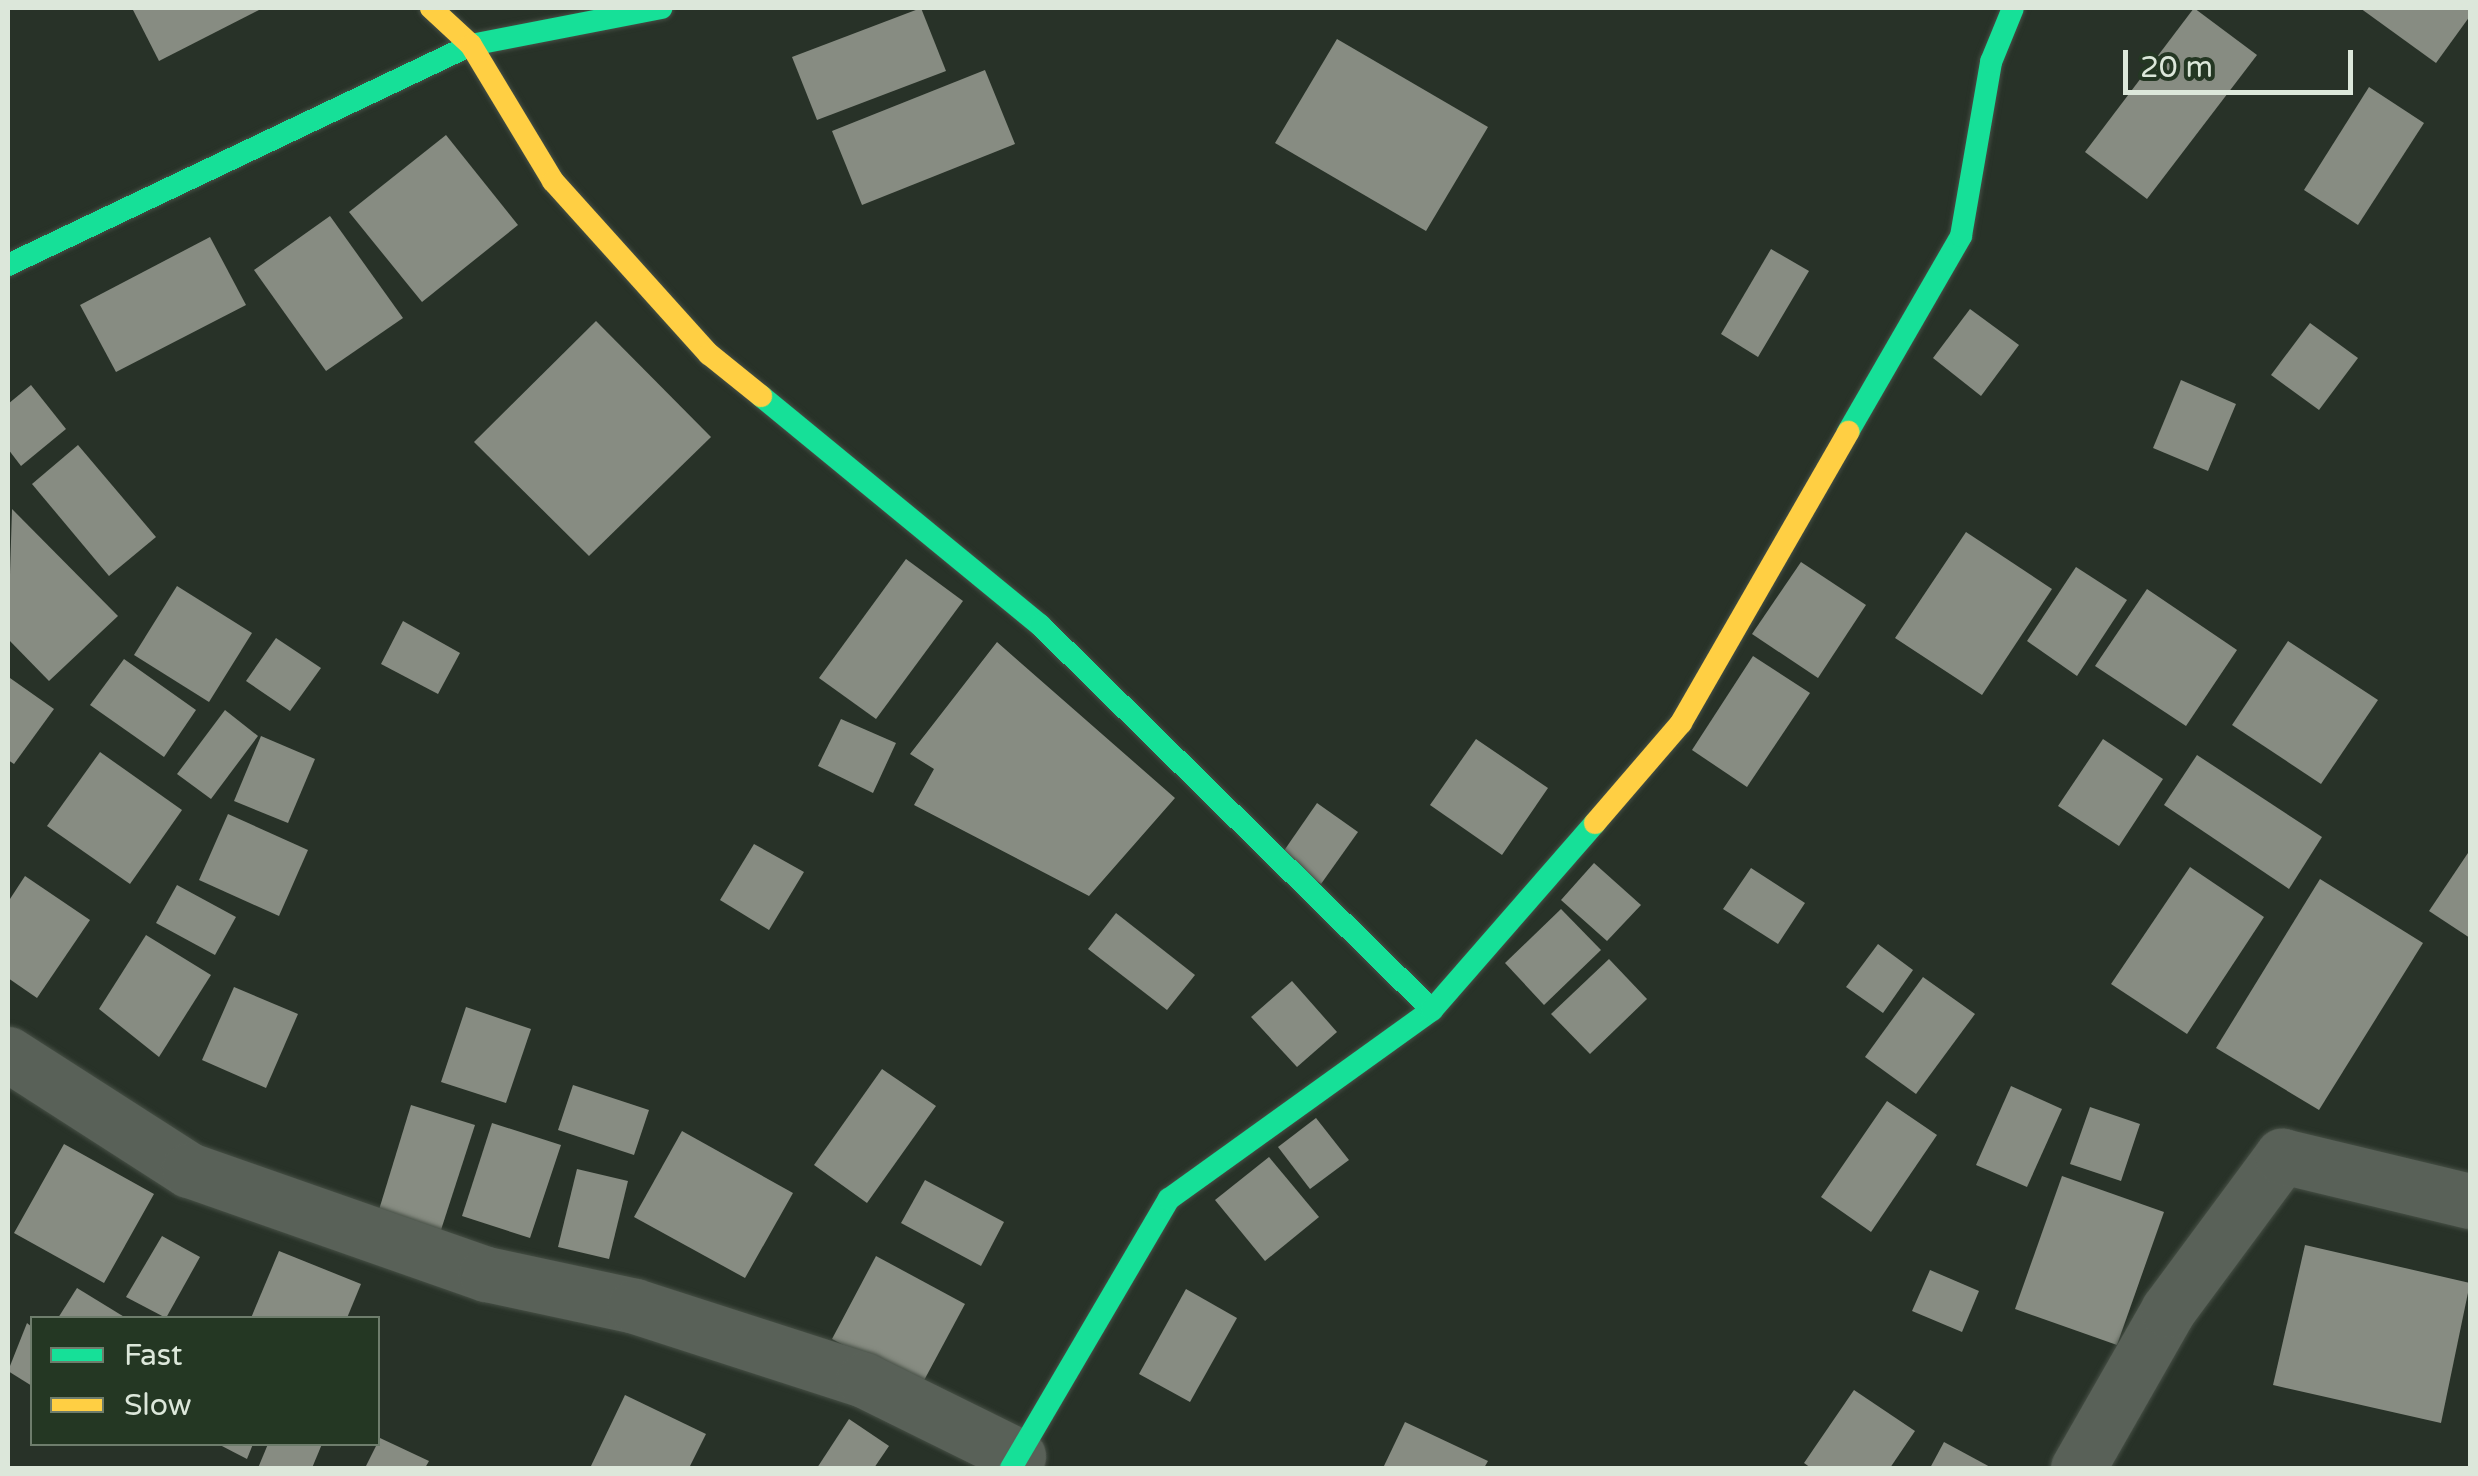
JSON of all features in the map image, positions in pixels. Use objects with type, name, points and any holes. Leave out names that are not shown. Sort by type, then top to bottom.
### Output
[{"type":"street","points":[[430,8],[471,45],[552,182],[709,354],[1040,626],[1432,1010]]},
{"type":"street","points":[[8,265],[471,45],[661,8]]},
{"type":"street","points":[[8,1054],[189,1170],[486,1274],[635,1306],[864,1380],[1014,1462],[1169,1199],[1432,1010],[1682,723],[1962,236],[1990,62],[2013,8]]},
{"type":"street","points":[[2078,1468],[2168,1310],[2282,1156],[2470,1201]]},
{"type":"building","points":[[132,8],[263,8],[159,61]]},
{"type":"building","points":[[921,8],[946,71],[817,120],[792,57]]},
{"type":"building","points":[[2194,8],[2257,55],[2147,199],[2085,152]]},
{"type":"building","points":[[2360,8],[2470,8],[2470,16],[2436,63]]},
{"type":"building","points":[[1337,39],[1488,127],[1426,231],[1275,143]]},
{"type":"building","points":[[985,70],[1015,144],[862,205],[832,131]]},
{"type":"building","points":[[2369,87],[2424,123],[2358,225],[2304,190]]},
{"type":"building","points":[[446,135],[518,225],[422,302],[349,212]]},
{"type":"building","points":[[330,216],[403,318],[326,371],[254,270]]},
{"type":"building","points":[[210,237],[246,305],[116,372],[80,305]]},
{"type":"building","points":[[1771,249],[1809,271],[1758,357],[1721,334]]},
{"type":"building","points":[[1970,309],[2019,345],[1981,396],[1933,358]]},
{"type":"building","points":[[596,321],[711,437],[589,556],[474,442]]},
{"type":"building","points":[[2310,323],[2358,358],[2319,410],[2271,375]]},
{"type":"building","points":[[2181,380],[2236,404],[2208,471],[2153,448]]},
{"type":"building","points":[[31,385],[66,429],[21,466],[8,449],[8,404]]},
{"type":"building","points":[[78,445],[156,537],[109,576],[32,484]]},
{"type":"building","points":[[12,509],[118,616],[49,681],[8,639]]},
{"type":"building","points":[[1966,532],[2052,589],[1982,695],[1895,638]]},
{"type":"building","points":[[906,559],[963,601],[876,719],[819,678]]},
{"type":"building","points":[[1801,562],[1866,605],[1818,678],[1752,634]]},
{"type":"building","points":[[2076,567],[2127,600],[2077,676],[2027,641]]},
{"type":"building","points":[[177,586],[252,633],[209,702],[134,655]]},
{"type":"building","points":[[2147,589],[2237,650],[2186,726],[2095,666]]},
{"type":"building","points":[[403,621],[460,653],[438,694],[381,664]]},
{"type":"building","points":[[276,638],[321,668],[290,711],[246,681]]},
{"type":"building","points":[[2288,641],[2378,700],[2321,784],[2232,725]]},
{"type":"building","points":[[997,642],[1175,798],[1089,896],[914,805],[934,769],[910,754]]},
{"type":"building","points":[[1753,656],[1810,693],[1747,787],[1692,750]]},
{"type":"building","points":[[124,659],[196,710],[164,757],[90,705]]},
{"type":"building","points":[[10,678],[54,709],[14,764],[8,760]]},
{"type":"building","points":[[225,710],[258,736],[211,799],[177,774]]},
{"type":"building","points":[[841,719],[896,743],[873,793],[818,766]]},
{"type":"building","points":[[261,736],[315,759],[288,823],[234,801]]},
{"type":"building","points":[[1476,739],[1548,788],[1502,855],[1430,805]]},
{"type":"building","points":[[2103,739],[2163,779],[2119,846],[2058,806]]},
{"type":"building","points":[[100,752],[182,810],[130,884],[47,826]]},
{"type":"building","points":[[2197,755],[2322,837],[2289,889],[2164,805]]},
{"type":"building","points":[[1317,803],[1358,832],[1321,884],[1281,855]]},
{"type":"building","points":[[228,814],[308,850],[279,916],[199,880]]},
{"type":"building","points":[[754,844],[804,872],[769,930],[720,900]]},
{"type":"building","points":[[2470,850],[2470,938],[2429,911]]},
{"type":"building","points":[[1594,863],[1641,905],[1607,941],[1561,900]]},
{"type":"building","points":[[2190,867],[2264,917],[2187,1034],[2111,984]]},
{"type":"building","points":[[1751,868],[1805,903],[1778,944],[1723,909]]},
{"type":"building","points":[[25,876],[90,920],[37,998],[8,978],[8,902]]},
{"type":"building","points":[[2320,879],[2423,943],[2319,1110],[2216,1048]]},
{"type":"building","points":[[177,885],[236,917],[215,955],[156,923]]},
{"type":"building","points":[[1561,909],[1601,950],[1544,1005],[1505,963]]},
{"type":"building","points":[[1116,913],[1195,975],[1167,1010],[1088,949]]},
{"type":"building","points":[[146,935],[211,975],[159,1057],[99,1009]]},
{"type":"building","points":[[1878,944],[1913,970],[1883,1013],[1846,987]]},
{"type":"building","points":[[1609,959],[1647,999],[1590,1054],[1551,1014]]},
{"type":"building","points":[[1923,977],[1975,1014],[1916,1094],[1865,1057]]},
{"type":"building","points":[[1292,981],[1337,1032],[1297,1067],[1251,1017]]},
{"type":"building","points":[[234,987],[298,1014],[266,1088],[202,1060]]},
{"type":"building","points":[[466,1007],[531,1029],[506,1103],[441,1082]]},
{"type":"building","points":[[882,1069],[936,1106],[867,1203],[814,1165]]},
{"type":"building","points":[[573,1085],[649,1110],[634,1155],[558,1130]]},
{"type":"building","points":[[2011,1086],[2062,1109],[2027,1187],[1976,1165]]},
{"type":"building","points":[[1887,1101],[1937,1135],[1871,1232],[1821,1197]]},
{"type":"building","points":[[411,1105],[475,1125],[440,1233],[378,1213]]},
{"type":"building","points":[[2090,1107],[2140,1124],[2121,1181],[2070,1164]]},
{"type":"building","points":[[1316,1118],[1349,1160],[1310,1189],[1278,1147]]},
{"type":"building","points":[[492,1123],[561,1145],[530,1238],[462,1216]]},
{"type":"building","points":[[682,1131],[793,1193],[745,1278],[634,1217]]},
{"type":"building","points":[[64,1144],[154,1194],[104,1283],[14,1233]]},
{"type":"building","points":[[1269,1157],[1319,1217],[1265,1261],[1215,1200]]},
{"type":"building","points":[[577,1169],[628,1181],[609,1259],[558,1247]]},
{"type":"building","points":[[2062,1176],[2164,1212],[2117,1345],[2015,1309]]},
{"type":"building","points":[[925,1180],[1004,1222],[981,1266],[901,1223]]},
{"type":"building","points":[[162,1236],[200,1257],[167,1316],[126,1297]]},
{"type":"building","points":[[2305,1245],[2470,1283],[2441,1423],[2273,1385]]},
{"type":"building","points":[[279,1251],[361,1284],[348,1316],[252,1316]]},
{"type":"building","points":[[876,1256],[965,1304],[921,1386],[832,1339]]},
{"type":"building","points":[[1930,1270],[1979,1291],[1962,1332],[1912,1311]]},
{"type":"building","points":[[77,1288],[123,1316],[59,1316]]},
{"type":"building","points":[[1186,1289],[1237,1318],[1190,1402],[1139,1374]]},
{"type":"building","points":[[27,1323],[30,1385],[8,1371]]},
{"type":"building","points":[[1854,1390],[1915,1431],[1890,1468],[1811,1468],[1804,1463]]},
{"type":"building","points":[[625,1395],[706,1434],[689,1468],[590,1468]]},
{"type":"building","points":[[849,1419],[889,1446],[874,1468],[817,1468]]},
{"type":"building","points":[[1405,1422],[1488,1461],[1484,1468],[1383,1468]]},
{"type":"building","points":[[380,1438],[429,1461],[425,1468],[365,1468],[376,1446],[380,1446]]},
{"type":"building","points":[[1944,1442],[1992,1468],[1930,1468]]},
{"type":"building","points":[[222,1446],[252,1446],[247,1459]]},
{"type":"building","points":[[267,1446],[321,1446],[312,1468],[258,1468]]},
{"type":"traffic: fast","points":[[8,265],[471,45],[661,8]]},
{"type":"traffic: fast","points":[[1848,432],[1961,236],[1991,62],[2013,8]]},
{"type":"traffic: fast","points":[[761,396],[1040,625],[1432,1010]]},
{"type":"traffic: fast","points":[[1011,1468],[1169,1199],[1432,1010],[1595,823]]},
{"type":"traffic: slow","points":[[431,8],[471,45],[553,181],[709,354],[761,396]]},
{"type":"traffic: slow","points":[[1595,823],[1681,723],[1848,432]]}]
